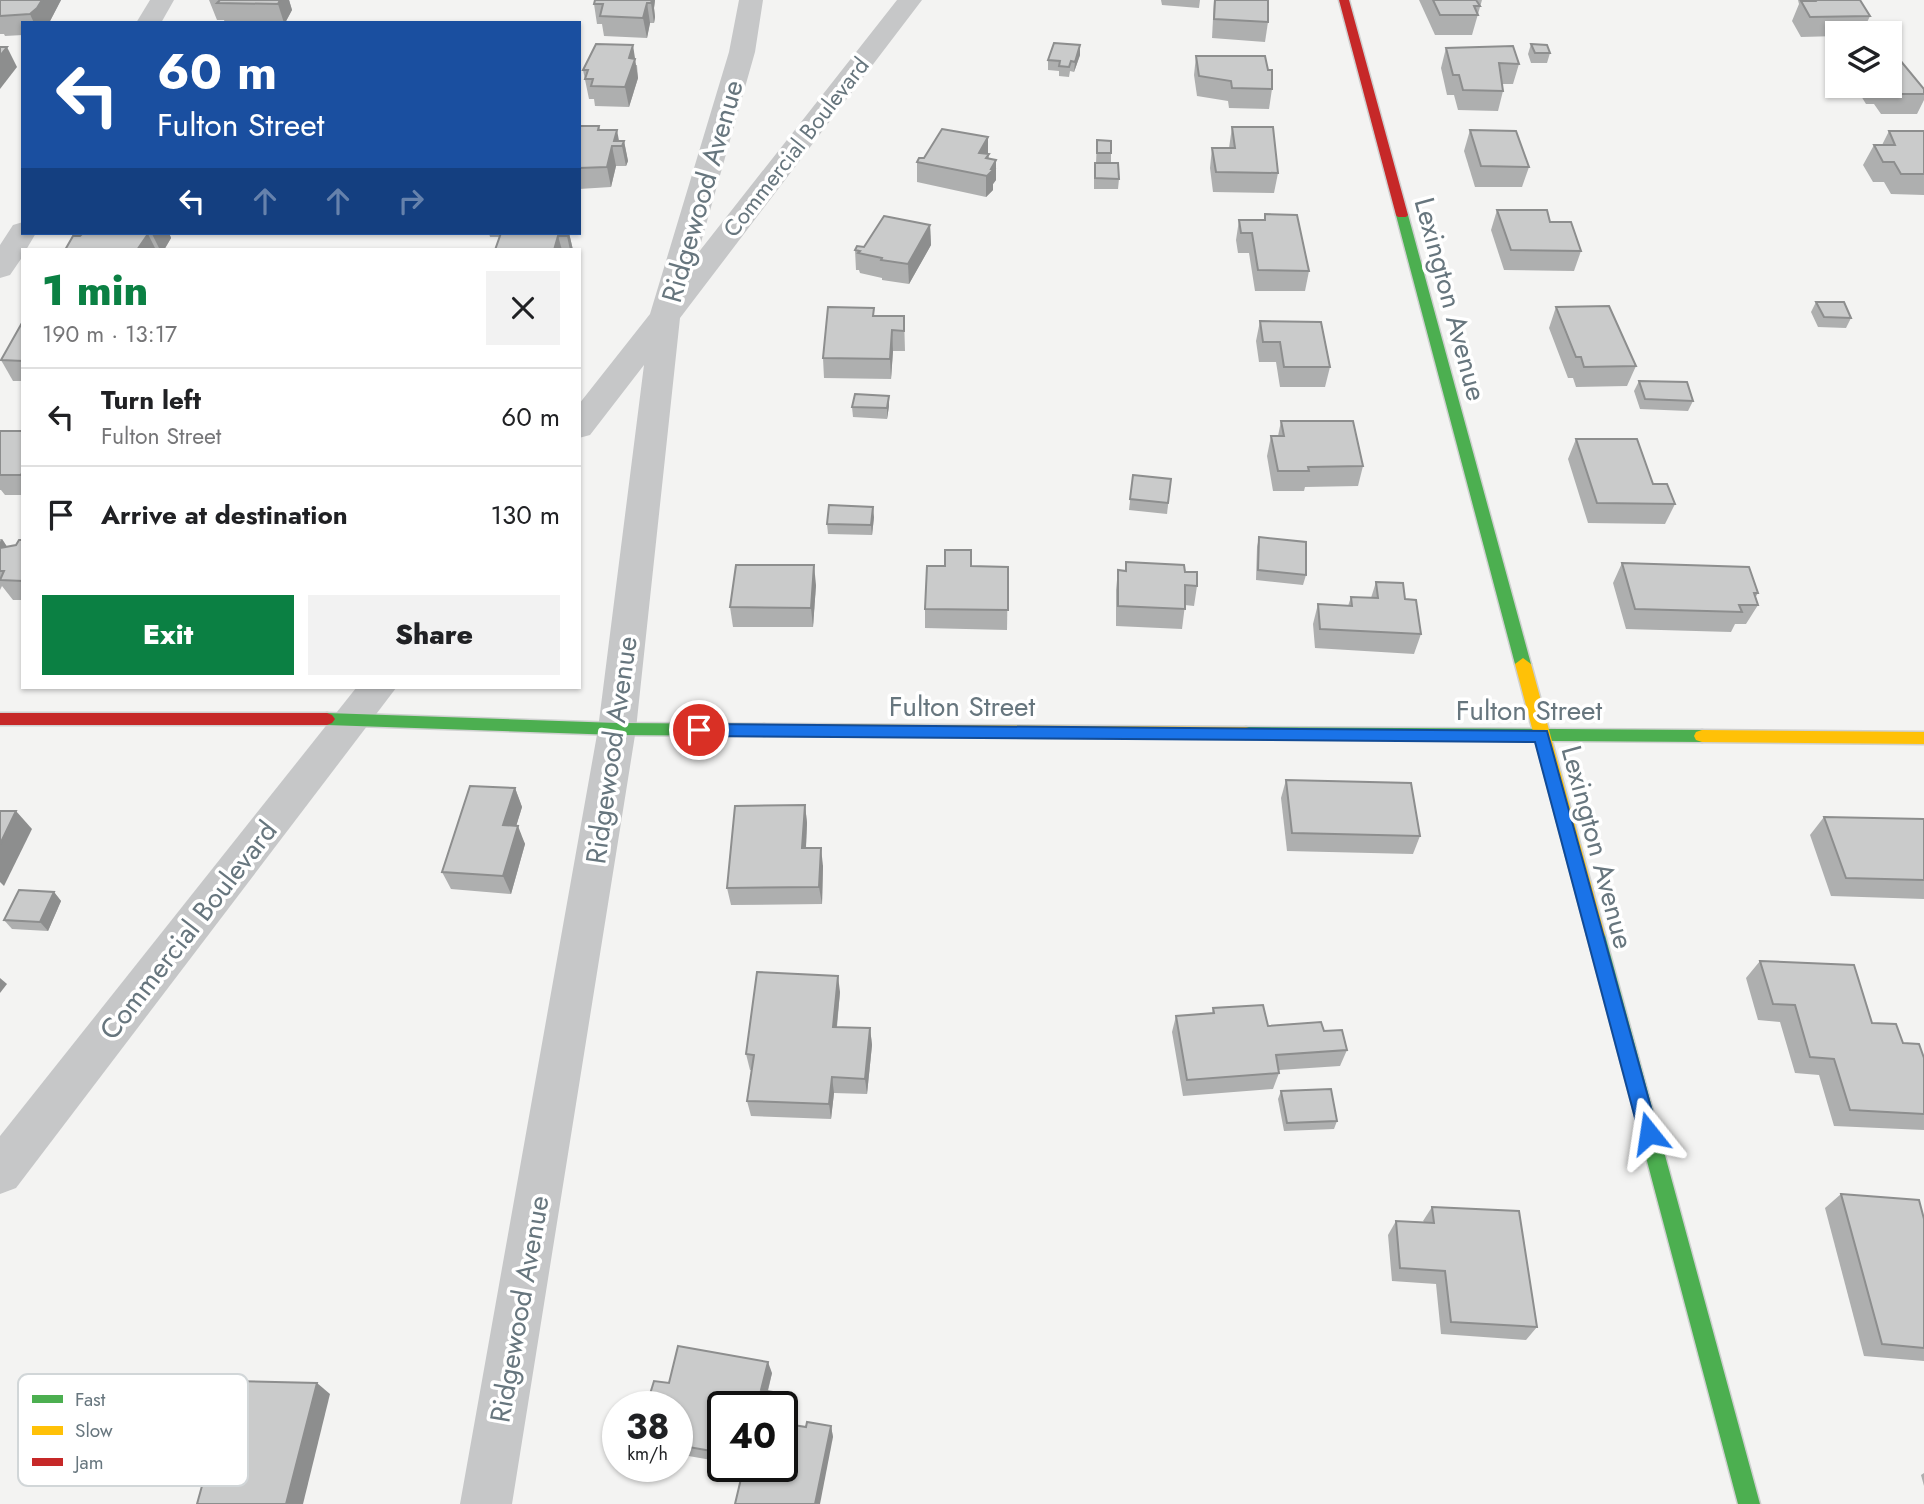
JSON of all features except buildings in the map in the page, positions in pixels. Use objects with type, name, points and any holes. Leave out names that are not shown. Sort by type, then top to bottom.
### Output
[{"type":"street","points":[[149,21],[162,0]]},
{"type":"street","name":"Ridgewood Avenue","points":[[486,1504],[617,729],[665,316],[742,52],[751,0]]},
{"type":"street","name":"Commercial Boulevard","points":[[581,423],[911,0]]},
{"type":"street","name":"Lexington Avenue","points":[[1344,0],[1749,1504]]},
{"type":"street","points":[[0,269],[21,234]]},
{"type":"street","name":"Commercial Boulevard","points":[[0,1172],[365,703]]},
{"type":"street","name":"Fulton Street","points":[[0,719],[365,703],[617,729],[1924,738]]},
{"type":"traffic: fast","points":[[1402,215],[1523,664]]},
{"type":"traffic: fast","points":[[327,719],[617,729],[764,730]]},
{"type":"traffic: fast","points":[[1246,733],[1702,736]]},
{"type":"traffic: fast","points":[[1596,935],[1749,1504]]},
{"type":"traffic: slow","points":[[1523,664],[1596,935]]},
{"type":"traffic: slow","points":[[764,730],[1246,733]]},
{"type":"traffic: slow","points":[[1702,736],[1924,738]]},
{"type":"traffic: jam","points":[[1344,0],[1402,215]]},
{"type":"traffic: jam","points":[[0,719],[327,719]]},
{"type":"route","points":[[699,730],[1541,736],[1649,1133]]}]
